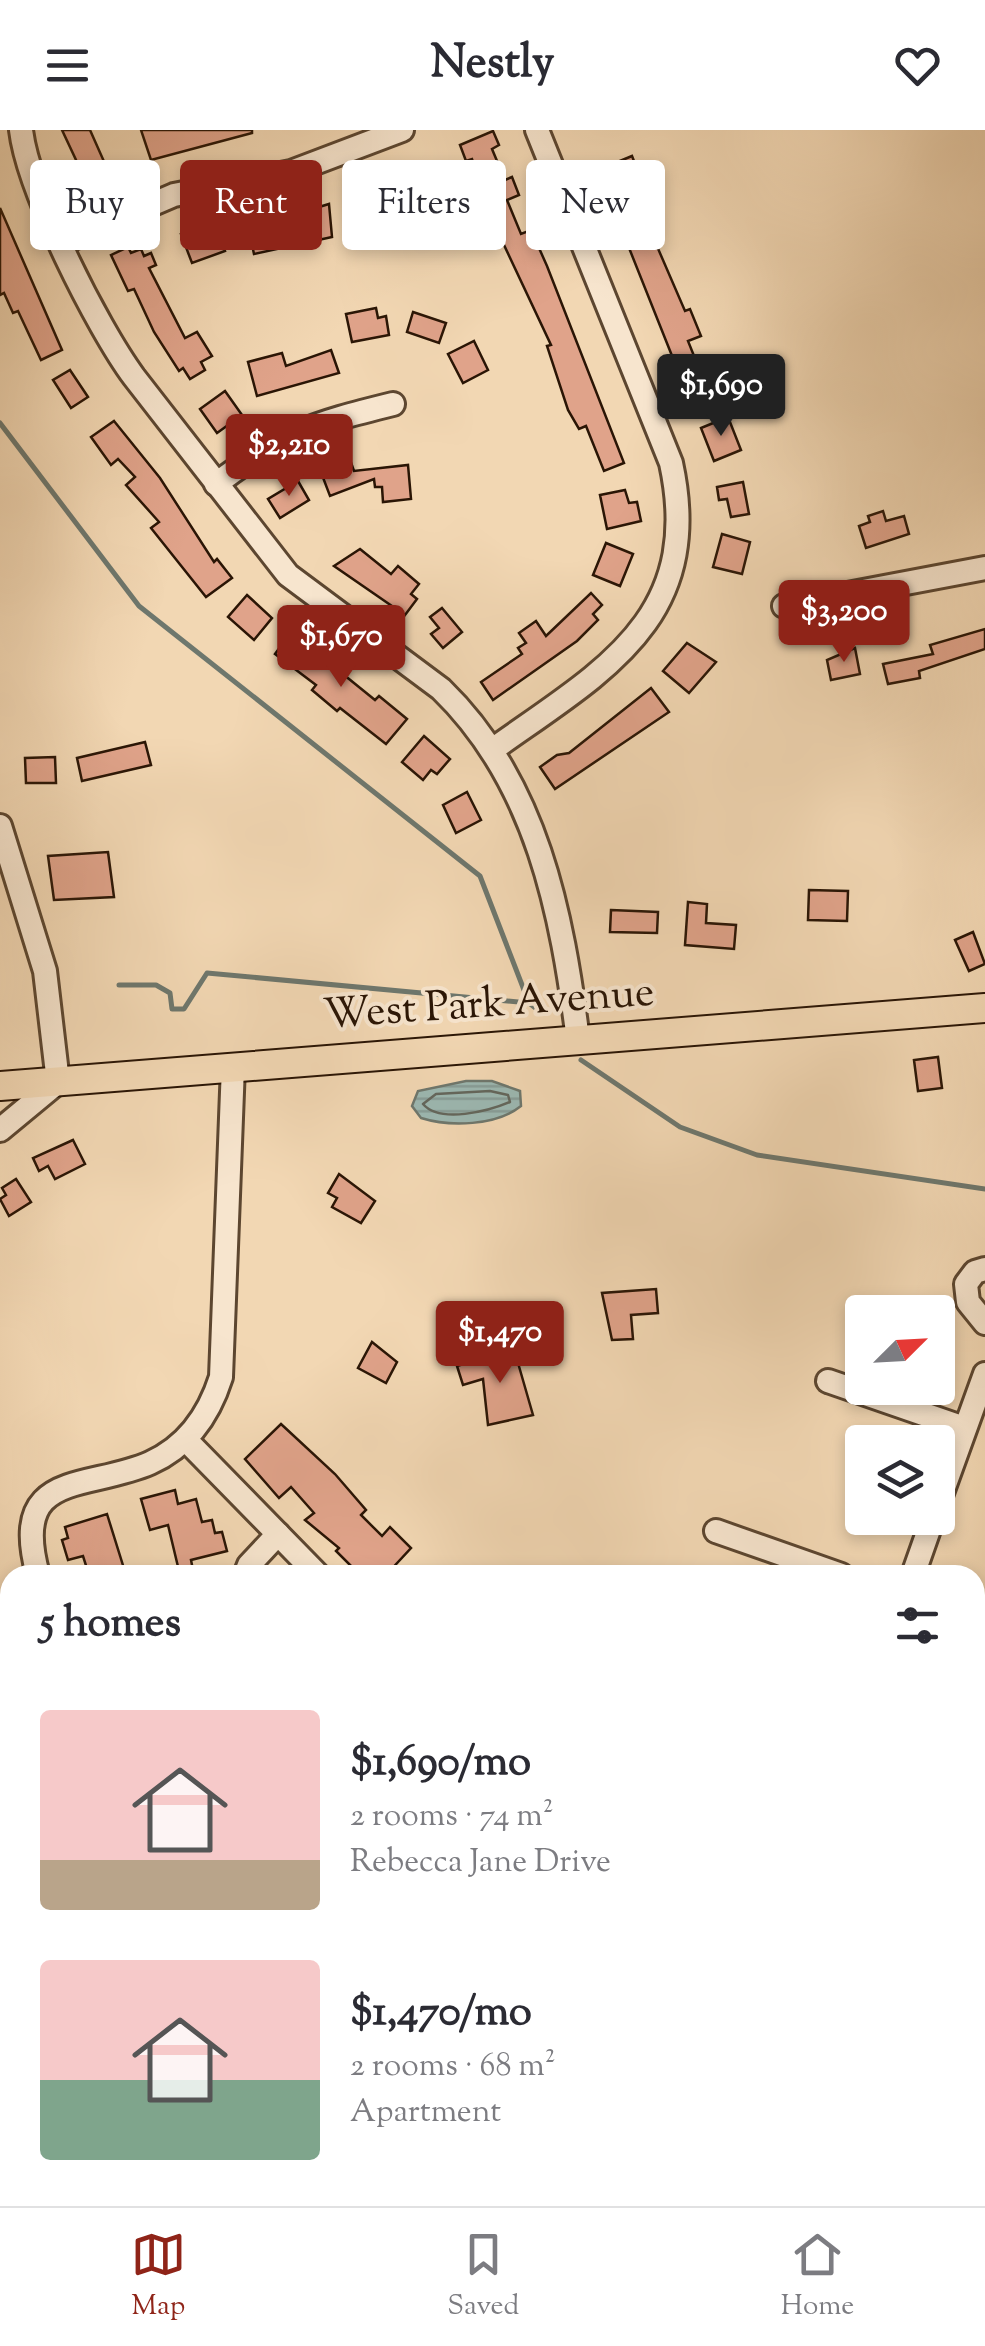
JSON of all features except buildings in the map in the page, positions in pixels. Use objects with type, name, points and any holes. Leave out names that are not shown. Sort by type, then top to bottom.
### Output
[{"type":"main road","name":"West Park Avenue","points":[[0,1086],[985,1008]]},
{"type":"street","points":[[21,130],[30,167]]},
{"type":"street","points":[[160,202],[291,172],[402,130]]},
{"type":"street","points":[[492,750],[619,659],[648,622],[661,594],[677,534],[678,495],[671,463],[537,130]]},
{"type":"street","points":[[65,250],[109,344],[288,575],[318,602],[421,672],[464,712],[511,778],[564,932],[578,1040]]},
{"type":"street","points":[[216,484],[268,445],[309,425],[393,404]]},
{"type":"street","points":[[784,606],[937,573],[985,568]]},
{"type":"street","points":[[0,826],[45,971],[58,1082],[0,1130]]},
{"type":"street","points":[[35,1565],[29,1544],[40,1506],[54,1492],[72,1480],[151,1462],[186,1440],[213,1402],[220,1376],[233,1066]]},
{"type":"street","points":[[985,1269],[975,1272],[966,1284],[968,1302],[985,1323]]},
{"type":"street","points":[[955,1454],[985,1374]]},
{"type":"street","points":[[828,1382],[964,1428]]},
{"type":"street","points":[[186,1440],[308,1565]]},
{"type":"street","points":[[716,1531],[813,1565]]},
{"type":"street","points":[[248,1565],[278,1534]]},
{"type":"street","points":[[917,1565],[927,1535]]},
{"type":"water","points":[[466,1081],[492,1081],[520,1091],[521,1106],[486,1121],[445,1123],[421,1118],[412,1106],[418,1091]]},
{"type":"waterway","points":[[0,423],[139,606],[480,876],[529,1003],[542,1013]]},
{"type":"waterway","points":[[119,985],[156,985],[170,993],[172,1009],[184,1009],[207,973],[529,1003]]},
{"type":"waterway","points":[[581,1060],[680,1127],[757,1155],[985,1189]]}]
